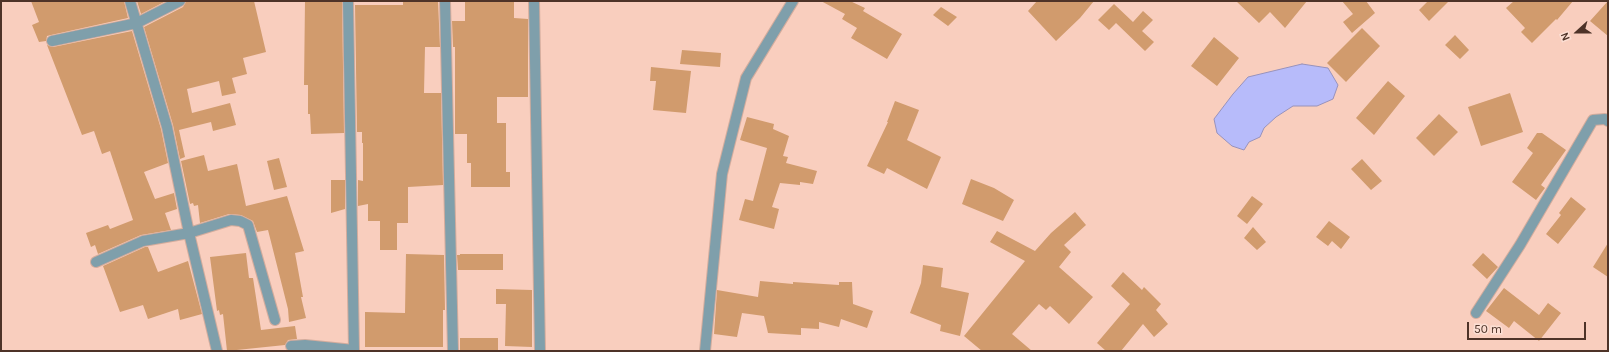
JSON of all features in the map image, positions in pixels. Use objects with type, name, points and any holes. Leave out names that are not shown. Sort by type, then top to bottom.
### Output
[{"type":"street","points":[[130,1],[167,127],[189,233],[217,351]]},
{"type":"street","points":[[52,41],[137,23],[180,1]]},
{"type":"street","points":[[291,346],[305,345],[356,351],[348,1]]},
{"type":"street","points":[[445,1],[453,351]]},
{"type":"street","points":[[534,1],[540,351]]},
{"type":"street","points":[[705,351],[722,174],[746,78],[793,1]]},
{"type":"street","points":[[1476,313],[1520,245],[1593,120],[1605,119],[1608,121]]},
{"type":"street","points":[[96,262],[143,242],[189,233],[231,220],[240,221],[248,224],[275,320]]},
{"type":"water","points":[[1302,64],[1328,68],[1338,85],[1333,99],[1317,106],[1293,106],[1276,117],[1264,128],[1260,137],[1249,142],[1244,150],[1232,146],[1217,133],[1214,119],[1248,77]]},
{"type":"building","points":[[31,1],[124,1],[128,18],[47,36],[46,41],[39,42],[32,25],[39,22]]},
{"type":"building","points":[[137,1],[166,1],[141,14]]},
{"type":"building","points":[[186,1],[254,1],[266,52],[243,58],[247,74],[232,78],[236,93],[222,96],[219,81],[187,89],[192,113],[230,103],[236,125],[213,131],[211,122],[179,130],[185,157],[180,159],[173,125],[144,27],[183,7]]},
{"type":"building","points":[[305,1],[342,1],[344,133],[311,134],[310,114],[308,114],[308,85],[304,85]]},
{"type":"building","points":[[403,1],[438,1],[440,47],[425,47],[424,93],[441,93],[443,185],[408,187],[408,223],[397,223],[397,250],[380,250],[380,221],[368,221],[368,204],[358,206],[358,180],[363,181],[363,143],[362,132],[357,132],[355,5],[403,5]]},
{"type":"building","points":[[465,1],[514,1],[514,18],[528,19],[528,97],[497,97],[497,123],[506,123],[506,172],[510,172],[510,187],[471,187],[471,163],[467,163],[467,134],[455,134],[455,47],[453,47],[452,21],[465,21]]},
{"type":"building","points":[[821,1],[850,1],[865,8],[863,11],[902,34],[887,59],[851,38],[857,28],[842,19],[845,14]]},
{"type":"building","points":[[1037,1],[1094,1],[1080,18],[1056,41],[1028,11]]},
{"type":"building","points":[[1236,1],[1307,1],[1285,28],[1270,12],[1259,23]]},
{"type":"building","points":[[1342,1],[1366,1],[1375,13],[1352,33],[1343,22],[1353,14]]},
{"type":"building","points":[[1428,1],[1449,1],[1429,21],[1419,10]]},
{"type":"building","points":[[1514,1],[1573,1],[1557,20],[1556,19],[1532,43],[1521,32],[1525,28],[1506,8]]},
{"type":"building","points":[[1608,1],[1608,36],[1590,21]]},
{"type":"building","points":[[1114,4],[1133,22],[1143,11],[1153,20],[1142,31],[1154,42],[1145,51],[1116,23],[1109,30],[1098,20]]},
{"type":"building","points":[[941,7],[957,17],[948,26],[933,15]]},
{"type":"building","points":[[1362,28],[1380,46],[1346,82],[1327,63]]},
{"type":"building","points":[[132,31],[161,129],[168,163],[144,172],[155,199],[174,193],[177,209],[165,213],[171,230],[141,235],[98,254],[95,245],[91,247],[86,233],[108,225],[110,229],[133,220],[110,151],[102,154],[94,131],[82,135],[47,45],[53,47]]},
{"type":"building","points":[[1455,35],[1469,50],[1460,59],[1445,45]]},
{"type":"building","points":[[1214,37],[1239,58],[1217,86],[1191,66]]},
{"type":"building","points":[[682,50],[721,53],[720,67],[680,64]]},
{"type":"building","points":[[651,67],[691,71],[686,113],[653,110],[656,81],[650,81]]},
{"type":"building","points":[[1388,81],[1405,96],[1374,135],[1356,118]]},
{"type":"building","points":[[1510,93],[1523,132],[1481,146],[1468,107]]},
{"type":"building","points":[[895,101],[919,110],[907,140],[941,157],[927,189],[887,168],[884,174],[867,166],[888,122]]},
{"type":"building","points":[[1439,114],[1458,132],[1434,156],[1416,138]]},
{"type":"building","points":[[747,117],[774,124],[773,129],[789,136],[783,156],[788,157],[786,163],[817,171],[813,184],[800,182],[800,185],[780,183],[772,207],[779,209],[774,229],[739,220],[745,199],[753,201],[767,148],[740,140]]},
{"type":"building","points":[[1537,133],[1542,133],[1566,150],[1541,185],[1545,188],[1536,200],[1512,182],[1533,153],[1527,148]]},
{"type":"building","points":[[204,155],[208,171],[237,164],[246,206],[287,196],[304,251],[295,253],[303,297],[301,297],[306,318],[289,322],[288,309],[268,230],[257,232],[253,221],[241,215],[229,214],[200,223],[198,205],[194,206],[193,203],[190,204],[181,161]]},
{"type":"building","points":[[279,158],[287,187],[274,190],[267,161]]},
{"type":"building","points":[[1362,159],[1382,181],[1371,190],[1351,169]]},
{"type":"building","points":[[971,179],[994,188],[1014,200],[1003,221],[962,204]]},
{"type":"building","points":[[331,180],[345,180],[345,209],[331,213]]},
{"type":"building","points":[[1252,196],[1263,204],[1247,224],[1237,216]]},
{"type":"building","points":[[1571,197],[1586,209],[1558,244],[1546,234],[1561,215],[1559,213]]},
{"type":"building","points":[[1075,212],[1086,225],[1064,245],[1071,252],[1059,267],[1093,297],[1069,324],[1050,306],[1046,310],[1039,304],[1012,334],[1032,351],[982,351],[964,336],[1025,261],[990,242],[997,231],[1035,251],[1051,233]]},
{"type":"building","points":[[1329,221],[1350,237],[1341,249],[1332,241],[1328,246],[1316,237]]},
{"type":"building","points":[[1253,227],[1266,242],[1257,250],[1244,238]]},
{"type":"building","points":[[1608,243],[1608,277],[1593,267]]},
{"type":"building","points":[[148,247],[158,272],[188,261],[202,314],[180,320],[178,309],[148,319],[143,305],[120,312],[103,266]]},
{"type":"building","points":[[246,253],[249,278],[253,278],[261,330],[295,326],[297,339],[288,340],[285,345],[227,351],[223,314],[220,315],[219,310],[217,311],[210,257]]},
{"type":"building","points":[[1483,253],[1498,267],[1487,279],[1472,265]]},
{"type":"building","points":[[406,254],[444,255],[445,310],[443,310],[443,347],[365,347],[365,312],[405,313]]},
{"type":"building","points":[[503,254],[503,270],[458,270],[457,255]]},
{"type":"building","points":[[923,265],[943,268],[941,287],[969,293],[960,336],[940,331],[941,325],[910,313],[921,283]]},
{"type":"building","points":[[1123,272],[1142,290],[1144,287],[1161,304],[1156,310],[1168,324],[1154,337],[1143,324],[1121,351],[1106,351],[1097,343],[1130,304],[1111,286]]},
{"type":"building","points":[[760,281],[793,284],[793,282],[839,285],[839,282],[852,282],[853,304],[873,311],[867,328],[841,319],[839,327],[819,322],[819,329],[801,328],[801,335],[768,333],[764,316],[742,313],[737,337],[714,334],[717,290],[758,297]]},
{"type":"building","points":[[1504,288],[1539,315],[1548,303],[1561,313],[1539,341],[1514,321],[1509,328],[1486,311]]},
{"type":"building","points":[[496,289],[532,290],[532,347],[505,346],[506,304],[496,304]]},
{"type":"building","points":[[460,338],[498,338],[498,351],[460,351]]}]
